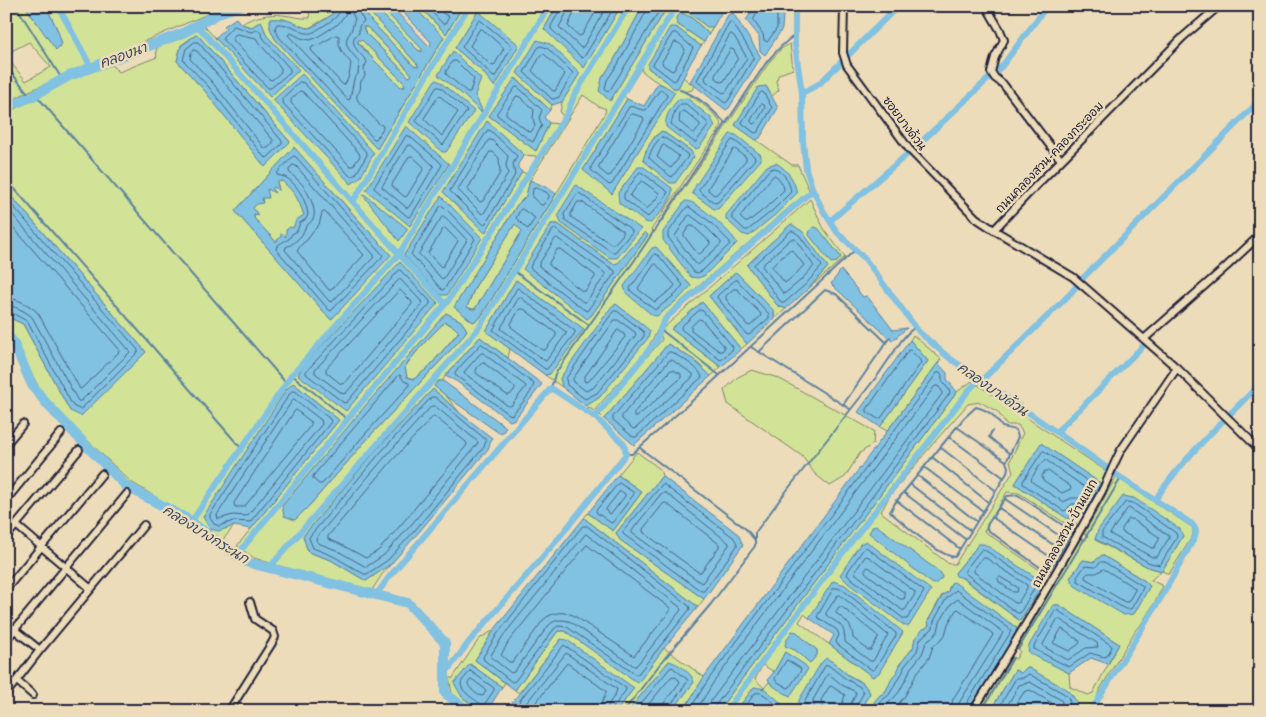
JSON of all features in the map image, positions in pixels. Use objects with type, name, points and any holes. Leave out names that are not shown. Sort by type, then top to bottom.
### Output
[{"type":"street","name":"ซอยบางด้วน","points":[[844,6],[843,53],[846,63],[911,152],[976,218],[994,230]]},
{"type":"street","points":[[986,6],[1004,40],[995,57],[993,75],[1003,84],[1061,160]]},
{"type":"street","name":"ถนนคลองสวน-คลองกระออม","points":[[1219,6],[1182,37],[994,230],[1081,284],[1177,368],[1260,450]]},
{"type":"street","points":[[1144,339],[1260,235]]},
{"type":"street","name":"ถนนคลองสวน-บ้านแขก","points":[[973,711],[1073,542],[1121,450],[1177,368]]},
{"type":"street","points":[[6,444],[23,424]]},
{"type":"street","points":[[6,500],[61,433]]},
{"type":"street","points":[[6,537],[79,450]]},
{"type":"street","points":[[6,588],[102,474]]},
{"type":"street","points":[[6,640],[127,494]]},
{"type":"street","points":[[16,525],[91,589]]},
{"type":"street","points":[[6,694],[144,525]]},
{"type":"street","points":[[229,711],[275,637],[273,631],[254,619],[250,602]]},
{"type":"street","points":[[6,623],[40,650]]},
{"type":"street","points":[[17,681],[33,695]]},
{"type":"green space","points":[[6,6],[25,6],[34,19],[58,31],[46,6],[226,6],[27,92],[6,103],[6,57],[26,81],[51,67],[29,42],[6,54]]},
{"type":"green space","points":[[318,6],[336,6],[336,9],[330,16],[309,28],[284,19],[271,19],[270,28],[275,39],[377,149],[444,37],[413,6],[419,6],[446,34],[463,6],[539,6],[541,8],[542,6],[557,6],[544,29],[594,51],[621,6],[643,6],[613,62],[602,78],[610,101],[668,6],[684,6],[684,9],[707,26],[713,27],[709,34],[691,17],[677,24],[704,42],[701,46],[676,27],[648,68],[673,88],[678,88],[683,77],[694,86],[692,90],[684,92],[705,106],[722,125],[651,230],[654,233],[770,61],[782,48],[790,44],[793,69],[779,74],[776,81],[779,90],[772,96],[766,86],[735,125],[792,165],[798,165],[809,190],[807,195],[793,204],[671,310],[662,320],[645,352],[594,411],[586,406],[600,397],[561,378],[562,387],[545,375],[550,374],[583,329],[516,280],[486,331],[510,349],[508,358],[480,337],[445,376],[443,381],[438,381],[435,386],[460,413],[433,389],[377,449],[303,536],[308,552],[331,560],[366,581],[391,564],[372,590],[254,558],[237,546],[339,420],[293,383],[234,526],[222,541],[189,517],[131,482],[83,436],[43,395],[10,331],[6,329],[6,316],[23,324],[70,411],[146,352],[6,190],[6,114],[77,75],[112,65],[119,72],[157,57],[156,49],[166,42],[180,39],[204,26],[270,96],[299,70],[267,36],[261,21],[252,27],[241,24],[267,15],[310,18],[309,11]],"holes":[[[478,11],[495,87],[482,71],[455,48]],[[197,34],[290,142],[204,90],[177,61],[181,45]],[[642,67],[641,70],[644,73],[665,86],[583,170],[627,99],[624,96]],[[517,73],[580,73],[562,102],[560,113],[564,116],[559,124],[549,123],[536,151],[489,116],[516,78],[550,110],[552,105]],[[583,95],[598,106],[606,109],[480,318],[473,322],[455,306],[517,205],[526,196],[530,180]],[[487,121],[524,155],[536,156],[527,174],[522,172],[485,233]],[[662,131],[691,151],[645,152],[655,136]],[[294,148],[390,255],[331,319],[235,211]],[[441,197],[440,294],[404,255]],[[551,224],[558,224],[613,264],[618,264],[645,232],[648,235],[591,316]],[[656,247],[691,286],[624,287]],[[446,313],[461,321],[467,330],[460,340],[370,436],[309,506],[295,519],[282,506]]]},
{"type":"green space","points":[[364,6],[418,65],[418,68],[371,21],[363,9]]},
{"type":"green space","points":[[374,6],[380,6],[423,49],[423,52],[418,50]]},
{"type":"green space","points":[[363,27],[367,27],[413,75],[409,77],[365,32]]},
{"type":"green space","points":[[358,39],[362,40],[404,83],[405,87],[401,87],[374,60],[358,42]]},
{"type":"green space","points":[[282,181],[296,196],[304,215],[286,237],[281,236],[276,242],[254,218],[254,214],[257,215],[252,208],[262,198],[267,189],[274,187],[279,190],[277,182]]},
{"type":"green space","points":[[810,199],[824,229],[845,257],[808,289],[828,267],[791,224],[747,265],[777,305],[786,309],[774,319],[774,311],[736,272],[709,296],[747,344],[741,349],[702,302],[671,329],[721,367],[711,376],[694,360],[668,344],[604,419],[600,415],[661,341],[661,330]]},
{"type":"green space","points":[[515,224],[522,231],[475,309],[467,307],[475,287]]},
{"type":"green space","points":[[445,322],[459,331],[429,367],[414,379],[407,377],[405,367]]},
{"type":"green space","points":[[913,335],[941,359],[887,431],[880,427],[928,361],[910,340]]},
{"type":"green space","points":[[752,370],[778,378],[874,431],[873,444],[860,453],[845,477],[830,486],[815,474],[802,456],[728,404],[724,390],[738,377]]},
{"type":"green space","points":[[972,381],[1106,471],[1103,485],[1041,444],[1015,484],[1080,526],[1077,531],[1019,493],[1007,492],[984,531],[1051,578],[971,711],[968,711],[1014,637],[1017,628],[949,587],[948,592],[942,595],[928,621],[929,625],[915,638],[913,648],[899,665],[885,692],[879,696],[874,711],[859,711],[870,693],[863,683],[848,675],[833,662],[799,705],[806,711],[777,711],[781,703],[754,687],[736,711],[718,711],[957,392]],"holes":[[[980,402],[998,412],[1006,425],[1018,425],[1023,433],[1010,461],[1013,472],[955,564],[949,564],[881,512],[889,497],[968,404]],[[978,544],[1040,589],[1020,621],[955,573]],[[804,614],[809,618],[903,633],[873,677],[799,622]],[[797,632],[817,650],[817,655],[810,663],[795,650],[786,646]],[[785,652],[790,696],[769,682],[764,688],[755,679],[763,665],[774,672]]]},
{"type":"green space","points":[[637,452],[660,469],[662,476],[616,533],[620,540],[704,599],[698,607],[584,518],[588,513],[613,531],[642,492],[618,475]]},
{"type":"green space","points":[[1116,477],[1193,528],[1193,535],[1169,574],[1162,571],[1183,536],[1095,540],[1148,567],[1161,571],[1151,580],[1163,586],[1099,691],[1097,698],[1087,711],[1070,711],[1077,702],[1071,694],[1027,667],[1021,673],[1015,670],[992,711],[978,711],[1011,656],[1016,659],[1020,651],[1017,645],[1081,538],[1085,541],[1088,536],[1084,534]],"holes":[[[1102,555],[1145,581],[1150,586],[1070,578],[1083,560],[1094,562]],[[1053,605],[1059,605],[1119,644],[1093,693],[1088,695],[1070,687],[1069,673],[1029,652]]]},
{"type":"green space","points":[[494,630],[475,660],[505,683],[502,687],[470,664],[462,697],[481,711],[474,711],[452,694],[449,676],[452,679],[479,639]]},
{"type":"green space","points":[[558,631],[565,631],[638,682],[664,648],[704,677],[683,711],[672,711],[694,682],[669,661],[628,711],[617,711],[634,688],[561,639],[519,693],[515,690]]},
{"type":"water","points":[[25,6],[46,6],[62,44],[56,50]]},
{"type":"water","points":[[336,6],[364,6],[374,6],[422,52],[422,49],[380,6],[391,6],[430,47],[431,42],[397,6],[413,6],[444,37],[377,149],[275,39],[270,28],[270,19],[282,19],[311,28],[333,13]],"holes":[[[364,6],[418,67],[414,66],[371,21],[363,9]],[[363,27],[367,27],[412,75],[409,77],[365,32]],[[358,40],[362,40],[404,83],[405,87],[401,87],[358,43]]]},
{"type":"water","points":[[419,6],[443,6],[447,10],[450,6],[463,6],[446,34]]},
{"type":"water","points":[[557,6],[621,6],[584,68],[544,29]]},
{"type":"water","points":[[643,6],[668,6],[610,101],[599,91],[602,78],[613,62]]},
{"type":"water","points":[[684,6],[725,6],[713,27],[707,27],[684,9]]},
{"type":"water","points":[[756,6],[781,6],[783,15],[782,29],[765,55],[760,51],[759,36],[746,20]]},
{"type":"water","points":[[478,11],[519,45],[495,87],[482,71],[455,48]]},
{"type":"water","points":[[681,13],[691,17],[709,34],[704,42],[677,24],[676,18]]},
{"type":"water","points":[[733,13],[761,57],[726,110],[690,82],[728,15]]},
{"type":"water","points":[[236,18],[241,24],[252,27],[261,21],[267,36],[299,70],[270,97],[215,38],[226,28],[224,26]]},
{"type":"water","points":[[670,27],[676,27],[701,46],[678,88],[673,88],[648,68],[648,64]]},
{"type":"water","points":[[197,34],[290,142],[265,167],[204,90],[177,61],[181,46]]},
{"type":"water","points":[[537,40],[550,44],[580,73],[562,102],[552,105],[517,73]]},
{"type":"water","points":[[453,51],[481,79],[475,95],[482,110],[481,112],[438,75]]},
{"type":"water","points":[[302,74],[374,153],[360,178],[351,184],[273,100]]},
{"type":"water","points":[[515,78],[550,110],[544,117],[549,123],[536,151],[489,116]]},
{"type":"water","points":[[435,80],[439,81],[474,111],[446,152],[442,152],[409,122]]},
{"type":"water","points":[[658,83],[675,92],[612,194],[583,170],[627,99],[644,106]]},
{"type":"water","points":[[766,86],[778,108],[760,138],[756,140],[735,125],[758,87]]},
{"type":"water","points":[[687,98],[711,118],[715,126],[699,148],[695,149],[666,127],[667,115],[671,108],[679,99]]},
{"type":"water","points":[[487,121],[524,155],[518,164],[518,168],[522,172],[485,233],[443,192]]},
{"type":"water","points":[[406,126],[449,164],[410,226],[366,190]]},
{"type":"water","points":[[662,131],[691,151],[694,157],[675,183],[670,183],[643,160],[650,144]]},
{"type":"water","points":[[730,134],[736,135],[761,155],[761,160],[718,209],[714,209],[692,193]]},
{"type":"water","points":[[294,147],[391,255],[331,320],[235,211]],"holes":[[[282,181],[296,196],[304,215],[296,220],[293,228],[290,227],[286,230],[286,237],[281,233],[276,242],[254,218],[254,214],[258,215],[253,208],[257,204],[263,203],[262,198],[269,198],[267,189],[275,193],[272,189],[274,187],[279,191],[277,182]]]},
{"type":"water","points":[[776,163],[790,175],[797,193],[775,215],[749,236],[742,234],[726,219],[726,215],[767,166]]},
{"type":"water","points":[[638,167],[644,167],[672,188],[671,198],[651,223],[645,222],[619,203],[618,193]]},
{"type":"water","points":[[530,180],[556,194],[480,318],[473,322],[454,307],[517,205],[526,196]],"holes":[[[515,224],[522,231],[475,309],[467,307],[475,287]]]},
{"type":"water","points":[[576,185],[641,229],[617,258],[610,258],[561,223],[558,214]]},
{"type":"water","points":[[6,190],[146,352],[81,416],[70,411],[23,324],[6,316]]},
{"type":"water","points":[[363,195],[408,229],[399,241]]},
{"type":"water","points":[[441,196],[482,238],[447,295],[440,295],[404,255]]},
{"type":"water","points":[[685,201],[693,203],[711,215],[737,243],[704,276],[697,278],[691,277],[663,240],[663,232]]},
{"type":"water","points":[[551,224],[558,224],[613,264],[618,263],[645,232],[648,235],[587,319],[523,269]]},
{"type":"water","points":[[791,224],[802,231],[828,267],[786,309],[777,305],[747,265]]},
{"type":"water","points":[[813,227],[818,228],[841,257],[837,262],[831,263],[809,235]]},
{"type":"water","points":[[656,247],[691,286],[680,298],[657,316],[652,315],[626,293],[624,286],[652,248]]},
{"type":"water","points":[[400,262],[438,303],[346,411],[298,375],[302,367]]},
{"type":"water","points":[[841,270],[863,297],[867,296],[893,330],[907,328],[892,341],[831,284]]},
{"type":"water","points":[[736,272],[774,311],[774,319],[747,344],[709,296]]},
{"type":"water","points":[[516,280],[584,329],[550,374],[545,375],[486,331]]},
{"type":"water","points":[[702,302],[741,349],[721,367],[671,329]]},
{"type":"water","points":[[616,304],[650,331],[648,338],[600,397],[586,406],[562,387],[560,378],[612,306]]},
{"type":"water","points":[[446,313],[461,321],[467,330],[460,340],[295,520],[284,516],[282,506],[370,400]],"holes":[[[445,322],[459,332],[429,367],[414,379],[407,377],[405,367],[414,355]]]},
{"type":"water","points":[[480,337],[542,384],[515,419],[510,421],[456,381],[445,376]]},
{"type":"water","points":[[910,340],[928,361],[880,427],[858,412]]},
{"type":"water","points":[[668,344],[694,360],[711,376],[634,445],[604,419]]},
{"type":"water","points":[[938,363],[947,373],[947,379],[957,392],[718,711],[683,711],[704,677]]},
{"type":"water","points":[[438,381],[443,381],[506,427],[503,432],[499,433],[446,396],[434,386]]},
{"type":"water","points":[[293,383],[339,420],[251,529],[234,526],[219,531],[210,529],[203,517],[286,390]]},
{"type":"water","points":[[433,389],[492,438],[488,449],[391,564],[366,581],[331,560],[308,552],[303,536],[377,449]]},
{"type":"water","points":[[1041,443],[1103,485],[1086,516],[1074,508],[1068,519],[1015,484]]},
{"type":"water","points":[[618,475],[642,492],[613,531],[588,513]]},
{"type":"water","points":[[662,476],[738,534],[743,545],[704,599],[620,540],[616,533]]},
{"type":"water","points":[[1123,496],[1134,498],[1180,529],[1183,536],[1162,571],[1148,567],[1095,539],[1098,530]]},
{"type":"water","points":[[584,518],[698,607],[638,683],[565,631],[558,631],[515,690],[475,660],[494,630]]},
{"type":"water","points":[[876,525],[941,573],[942,578],[935,584],[926,579],[869,533],[873,526]]},
{"type":"water","points":[[866,541],[931,590],[909,626],[905,626],[849,584],[840,575],[860,544]]},
{"type":"water","points":[[978,544],[984,544],[1043,582],[1020,621],[963,578],[956,576],[955,573]]},
{"type":"water","points":[[1102,555],[1150,586],[1134,614],[1124,615],[1075,586],[1070,578],[1083,560],[1094,562]]},
{"type":"water","points":[[833,581],[845,585],[903,632],[879,673],[873,677],[829,644],[834,635],[809,618]]},
{"type":"water","points":[[954,582],[1017,628],[1014,637],[968,711],[874,711],[876,709],[874,702],[885,692],[899,665],[913,648],[915,638],[929,625],[928,621],[943,595],[948,592],[951,583]]},
{"type":"water","points":[[1053,605],[1059,605],[1119,644],[1108,664],[1091,658],[1069,673],[1029,653],[1028,647]]},
{"type":"water","points":[[792,631],[797,632],[817,650],[817,655],[810,663],[795,650],[785,646]]},
{"type":"water","points":[[561,639],[567,640],[634,688],[617,711],[509,711],[508,708]]},
{"type":"water","points":[[785,652],[808,669],[790,696],[774,687],[768,679]]},
{"type":"water","points":[[826,658],[848,675],[863,683],[870,693],[859,711],[806,711],[799,705],[799,700],[821,663]]},
{"type":"water","points":[[669,661],[684,669],[694,682],[672,711],[628,711]]},
{"type":"water","points":[[470,664],[502,687],[487,711],[481,711],[462,697],[454,683]]},
{"type":"water","points":[[1027,667],[1066,689],[1071,694],[1077,702],[1070,711],[992,711],[1015,670],[1021,673]]},
{"type":"water","points":[[754,687],[765,689],[781,703],[777,711],[736,711]]},
{"type":"waterway","points":[[16,6],[62,79]]},
{"type":"waterway","points":[[58,6],[91,67]]},
{"type":"waterway","name":"คลองนา","points":[[6,107],[31,97],[69,76],[183,33],[221,12],[240,6]]},
{"type":"waterway","points":[[353,202],[469,6]]},
{"type":"waterway","points":[[191,522],[292,375],[399,254],[549,6]]},
{"type":"waterway","points":[[237,555],[356,409],[448,301],[567,114],[574,96],[629,6]]},
{"type":"waterway","points":[[269,568],[478,329],[676,6]]},
{"type":"waterway","name":"คลองบางด้วน","points":[[795,6],[795,45],[802,93],[803,141],[806,169],[813,190],[837,232],[865,259],[919,332],[948,357],[1117,475],[1192,524],[1195,529],[1195,537],[1162,596],[1091,711]]},
{"type":"waterway","points":[[802,93],[819,84],[898,6]]},
{"type":"waterway","points":[[830,221],[919,144],[1002,66],[1047,6]]},
{"type":"waterway","points":[[197,25],[445,304]]},
{"type":"waterway","points":[[551,388],[555,374],[634,261],[766,63],[779,48],[795,35]]},
{"type":"waterway","points":[[6,66],[31,97]]},
{"type":"waterway","points":[[680,90],[699,99],[725,123]]},
{"type":"waterway","points":[[35,94],[286,383]]},
{"type":"waterway","points":[[726,711],[838,559],[969,390],[977,382],[981,381],[1070,294],[1082,279],[1260,100]]},
{"type":"waterway","points":[[6,179],[241,448]]},
{"type":"waterway","points":[[376,595],[389,577],[551,388],[595,417],[657,340],[666,318],[813,190]]},
{"type":"waterway","points":[[626,454],[632,454],[693,400],[855,250]]},
{"type":"waterway","points":[[514,271],[589,325]]},
{"type":"waterway","points":[[759,352],[825,290],[836,294],[887,343]]},
{"type":"waterway","points":[[624,711],[660,664],[711,604],[755,546],[755,533],[878,375],[902,340],[915,327]]},
{"type":"waterway","points":[[660,329],[719,375]]},
{"type":"waterway","name":"คลองบางกระนก","points":[[6,333],[13,342],[32,385],[46,403],[126,486],[187,519],[246,562],[408,603],[445,643],[445,693],[468,711]]},
{"type":"waterway","points":[[843,405],[890,337]]},
{"type":"waterway","points":[[1056,432],[1144,345]]},
{"type":"waterway","points":[[751,347],[850,409]]},
{"type":"waterway","points":[[292,375],[347,419]]},
{"type":"waterway","points":[[1155,500],[1191,454],[1260,384]]},
{"type":"waterway","points":[[976,407],[991,414],[1002,427],[1016,430],[1018,437],[1006,462],[1008,467],[1007,473],[955,557],[931,545],[890,512],[895,503],[964,418],[976,407]]},
{"type":"waterway","points":[[445,674],[469,642],[558,539],[626,454],[624,444],[595,417]]},
{"type":"waterway","points":[[957,427],[1006,461]]},
{"type":"waterway","points":[[992,431],[989,437],[1010,454]]},
{"type":"waterway","points":[[949,437],[1003,477]]},
{"type":"waterway","points":[[940,447],[995,490]]},
{"type":"waterway","points":[[640,448],[746,529],[755,540]]},
{"type":"waterway","points":[[932,457],[988,502]]},
{"type":"waterway","points":[[924,467],[983,511]]},
{"type":"waterway","points":[[917,475],[976,521]]},
{"type":"waterway","points":[[1019,648],[1121,478]]},
{"type":"waterway","points":[[910,484],[971,531]]},
{"type":"waterway","points":[[903,492],[965,539]]},
{"type":"waterway","points":[[1018,495],[1073,532],[1048,573],[987,529],[987,525],[1007,496],[1018,495]]},
{"type":"waterway","points":[[1005,499],[1067,541]]},
{"type":"waterway","points":[[896,500],[960,549]]},
{"type":"waterway","points":[[999,508],[1061,550]]},
{"type":"waterway","points":[[992,517],[1056,561]]},
{"type":"waterway","points":[[982,710],[1013,658]]}]
